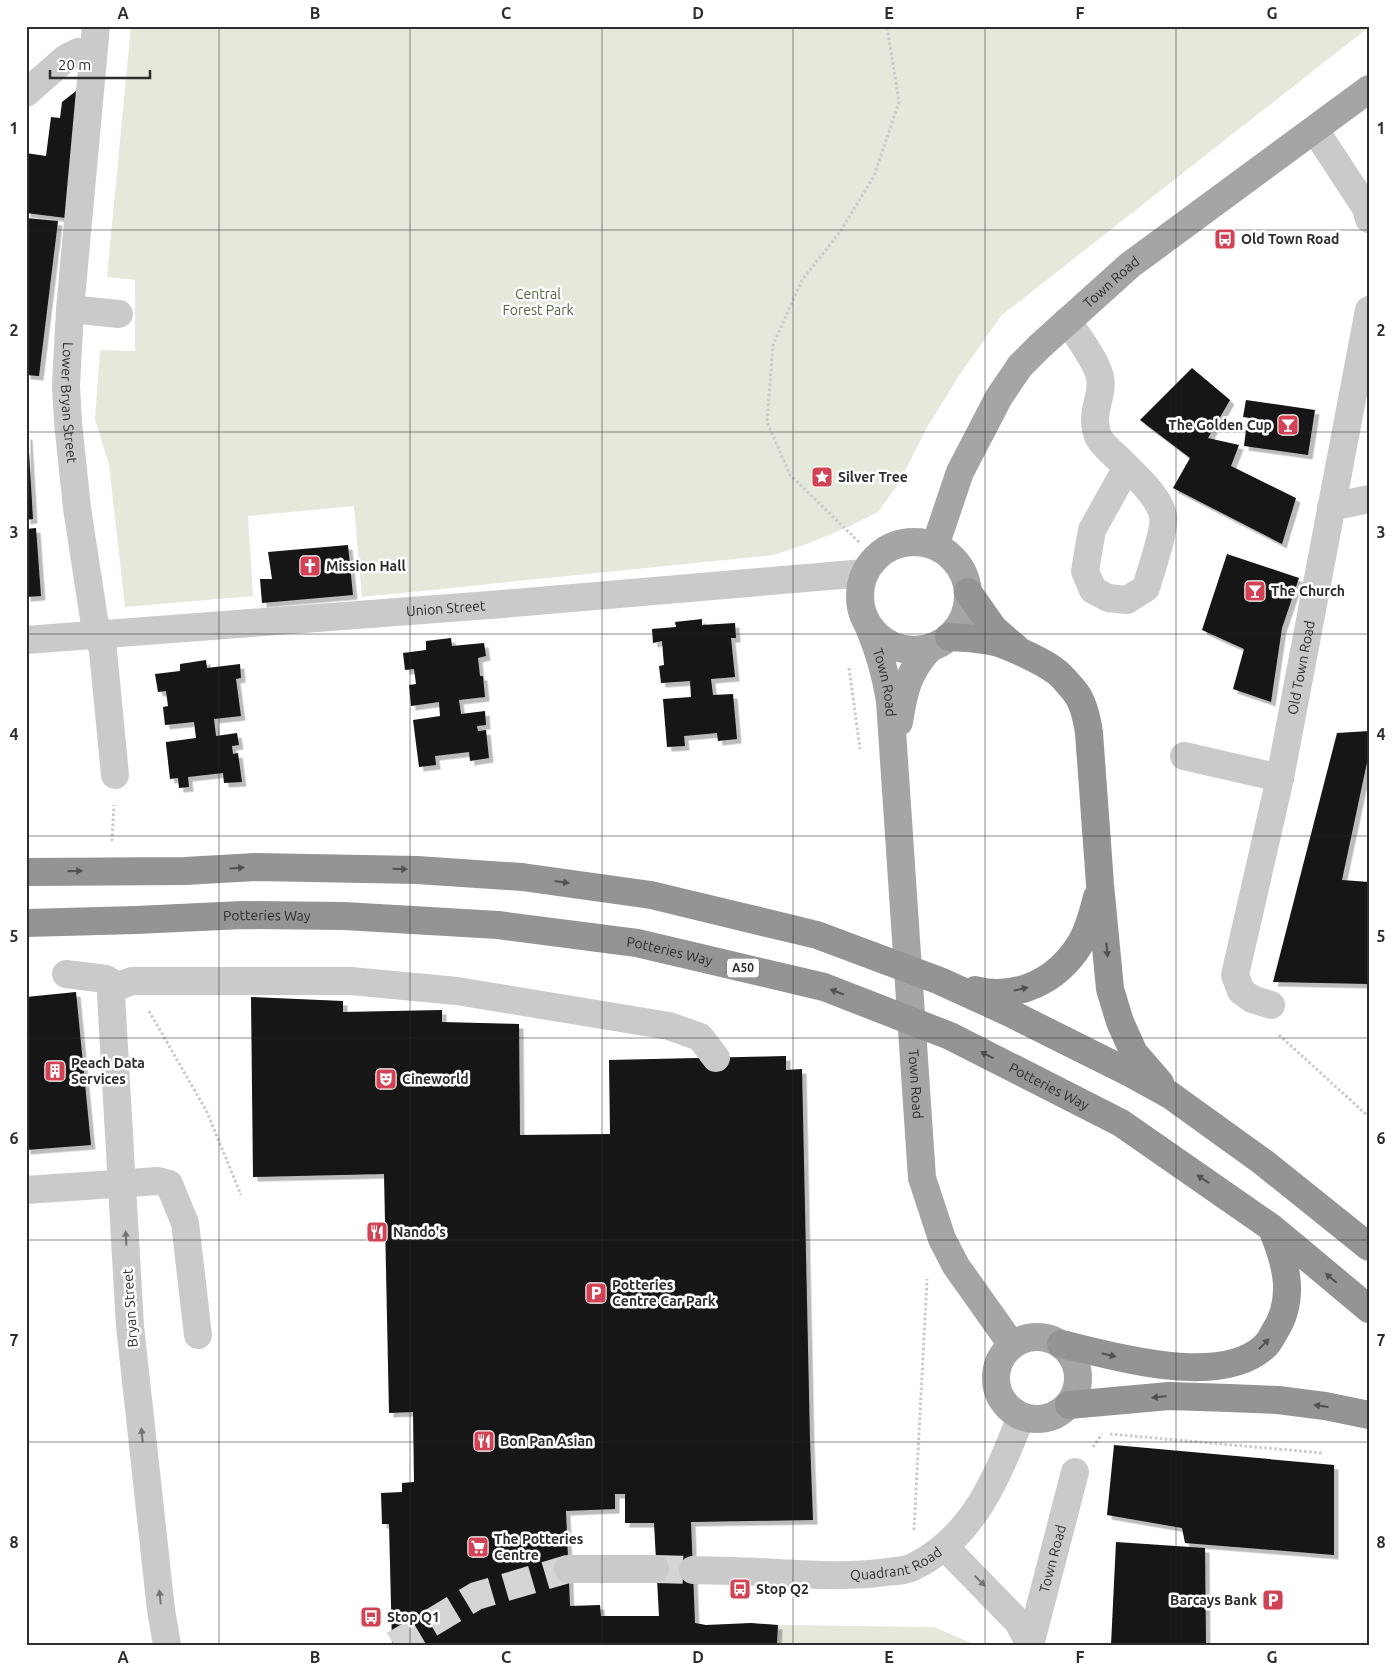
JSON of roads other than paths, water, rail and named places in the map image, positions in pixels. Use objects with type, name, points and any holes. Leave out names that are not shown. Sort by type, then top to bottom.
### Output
[{"type":"highway","points":[[968,592],[994,629],[1006,641],[1029,657]]},
{"type":"highway","points":[[939,642],[968,638],[999,643],[1056,671],[1076,693],[1087,718],[1110,989],[1120,1022],[1134,1053],[1170,1095]]},
{"type":"highway","points":[[26,872],[185,871],[256,867],[417,870],[522,877],[651,895],[817,935],[940,981],[1019,1017],[1170,1095],[1262,1162],[1369,1247]]},
{"type":"highway","points":[[940,981],[982,992],[1005,993],[1027,988],[1044,981],[1057,972],[1070,959],[1081,943],[1089,924],[1100,884]]},
{"type":"highway","name":"Potteries Way","points":[[26,923],[344,916],[498,926],[637,943],[824,988],[950,1036],[1121,1123],[1272,1228],[1369,1309]]},
{"type":"highway","points":[[1061,1344],[1146,1363],[1181,1367],[1213,1367],[1244,1360],[1265,1346],[1280,1323],[1286,1301],[1286,1270],[1283,1255],[1272,1228]]},
{"type":"highway","points":[[1069,1405],[1170,1396],[1278,1400],[1325,1406],[1369,1415]]},
{"type":"main road","name":"Town Road","points":[[935,546],[960,472],[999,397],[1020,366],[1130,264],[1315,130],[1369,88]]},
{"type":"main road","points":[[903,542],[925,542],[946,552],[958,564],[966,581],[968,592],[964,617],[954,632],[939,642],[918,650],[896,646],[886,642],[877,635],[865,618],[860,600],[860,591],[870,565],[884,551],[903,542]]},
{"type":"main road","name":"Town Road","points":[[870,626],[879,651],[890,701],[918,1141],[922,1178],[942,1239],[956,1266],[1012,1345]]},
{"type":"main road","name":"Town Road","points":[[898,811],[898,729],[901,709],[910,675],[917,662],[939,642]]},
{"type":"main road","points":[[1037,1336],[1050,1338],[1061,1344],[1071,1354],[1077,1366],[1079,1379],[1076,1393],[1069,1405],[1059,1414],[1047,1419],[1033,1420],[1021,1416],[1008,1408],[1000,1397],[996,1383],[996,1369],[1002,1356],[1012,1345],[1024,1339],[1037,1336]]},
{"type":"street","points":[[26,93],[66,58],[78,52],[95,39]]},
{"type":"street","name":"Lower Bryan Street","points":[[95,39],[70,309],[66,386],[77,508],[98,635],[103,651],[115,775]]},
{"type":"street","points":[[1315,130],[1366,208],[1369,219]]},
{"type":"street","points":[[70,309],[119,314]]},
{"type":"street","name":"Old Town Road","points":[[1265,1004],[1252,999],[1240,991],[1234,975],[1280,778],[1369,310]]},
{"type":"street","points":[[1067,321],[1091,358],[1100,377],[1099,396],[1094,416],[1099,438],[1127,467]]},
{"type":"street","points":[[1331,507],[1369,499]]},
{"type":"street","name":"Union Street","points":[[26,640],[503,604],[870,565]]},
{"type":"street","points":[[1184,756],[1280,778]]},
{"type":"street","points":[[66,974],[106,979],[125,984],[350,981],[457,991],[669,1026],[700,1037],[716,1058]]},
{"type":"street","name":"Bryan Street","points":[[125,984],[111,995],[130,1326],[161,1610],[168,1645]]},
{"type":"street","points":[[26,1190],[158,1181],[169,1184],[185,1223],[198,1335]]},
{"type":"street","name":"Quadrant Road","points":[[693,1570],[826,1575],[875,1574],[912,1568],[945,1547],[966,1525],[990,1490],[1009,1449],[1021,1416]]},
{"type":"street","name":"Town Road","points":[[1030,1644],[1075,1472]]},
{"type":"street","points":[[945,1547],[1018,1622],[1030,1644]]},
{"type":"street","points":[[568,1569],[654,1569]]},
{"type":"tunnel","points":[[394,1645],[476,1596],[568,1569]]},
{"type":"tunnel","points":[[655,1569],[693,1570]]},
{"type":"place","name":"Old Town Road","points":[[1225,239]]},
{"type":"place","name":"The Golden Cup","points":[[1288,425]]},
{"type":"place","name":"Silver Tree","points":[[822,477]]},
{"type":"place","name":"Mission Hall","points":[[310,566]]},
{"type":"place","name":"The Church","points":[[1255,591]]},
{"type":"place","name":"Peach Data Services","points":[[55,1071]]},
{"type":"place","name":"Cineworld","points":[[386,1079]]},
{"type":"place","name":"Nando's","points":[[377,1232]]},
{"type":"place","name":"Potteries Centre Car Park","points":[[596,1293]]},
{"type":"place","name":"Bon Pan Asian","points":[[484,1441]]},
{"type":"place","name":"The Potteries Centre","points":[[478,1547]]},
{"type":"place","name":"Stop Q2","points":[[740,1589]]},
{"type":"place","name":"Barcays Bank","points":[[1273,1600]]},
{"type":"place","name":"Stop Q1","points":[[371,1617]]},
{"type":"park label","name":"Central Forest Park","points":[[538,302]]}]
